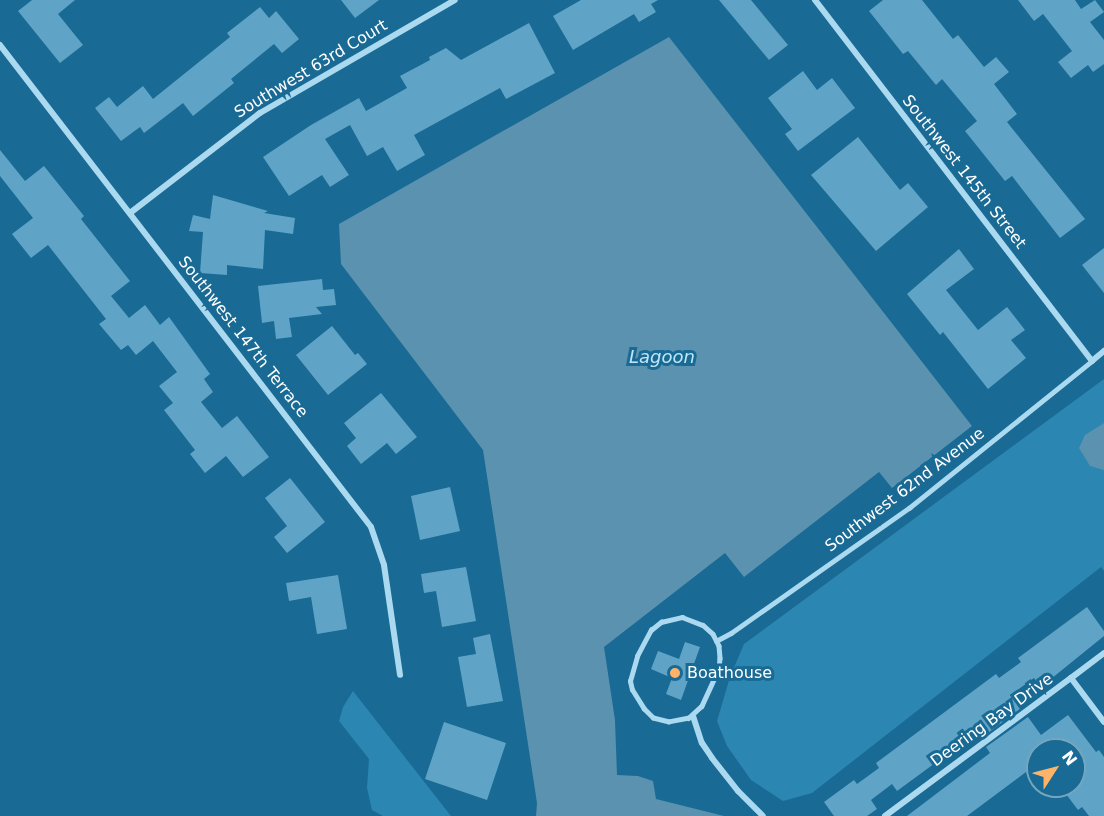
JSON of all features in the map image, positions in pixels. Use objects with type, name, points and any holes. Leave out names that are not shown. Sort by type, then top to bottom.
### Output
[{"type":"street","name":"Southwest 63rd Court","points":[[130,213],[260,112],[454,0]]},
{"type":"street","name":"Southwest 145th Street","points":[[815,0],[1092,361]]},
{"type":"street","name":"Southwest 147th Terrace","points":[[0,45],[371,527],[384,565],[400,675]]},
{"type":"street","name":"Southwest 62nd Avenue","points":[[1092,361],[1104,351]]},
{"type":"street","points":[[1071,678],[1104,653]]},
{"type":"street","name":"Deering Bay Drive","points":[[885,816],[1071,678],[1104,722]]},
{"type":"street","points":[[693,716],[702,743],[712,758],[738,791],[763,816]]},
{"type":"lane","name":"Southwest 62nd Avenue","points":[[716,641],[731,633],[909,508],[1092,361]]},
{"type":"lane","points":[[671,618],[692,620],[708,630],[716,641],[720,658],[719,669],[708,697],[693,716],[669,722],[653,718],[644,709],[632,690],[632,671],[651,630],[671,618]]},
{"type":"shaded area","points":[[1104,379],[1104,571],[1101,567],[812,793],[783,801],[751,780],[727,746],[717,721],[730,677],[744,644]]},
{"type":"shaded area","points":[[353,691],[451,816],[383,816],[372,810],[367,788],[369,759],[339,721],[343,707]]},
{"type":"water","name":"Lagoon","points":[[669,37],[972,426],[892,488],[879,472],[744,577],[725,553],[604,647],[615,720],[617,775],[638,776],[653,781],[656,799],[724,816],[536,816],[537,803],[483,450],[341,264],[339,224]]},
{"type":"water","points":[[1104,423],[1104,470],[1090,466],[1079,448],[1085,435]]},
{"type":"building","points":[[32,0],[75,0],[58,14],[83,45],[60,63],[18,11]]},
{"type":"building","points":[[341,0],[379,0],[355,18]]},
{"type":"building","points":[[581,0],[658,0],[651,4],[656,12],[639,22],[634,14],[573,50],[553,16]]},
{"type":"building","points":[[719,0],[751,0],[788,45],[769,60]]},
{"type":"building","points":[[883,0],[922,0],[953,39],[958,35],[984,67],[996,57],[1009,72],[994,84],[1017,114],[1007,122],[1085,219],[1060,238],[1012,176],[1005,181],[965,131],[977,121],[942,79],[936,85],[908,51],[903,54],[869,11]]},
{"type":"building","points":[[1018,0],[1075,0],[1081,9],[1095,0],[1104,12],[1090,22],[1104,40],[1104,64],[1093,72],[1088,65],[1071,78],[1058,62],[1072,51],[1043,14],[1034,21]]},
{"type":"building","points":[[260,7],[269,18],[276,11],[299,39],[282,53],[274,44],[231,79],[234,83],[193,116],[183,103],[144,133],[140,127],[121,141],[95,108],[109,97],[117,107],[143,86],[153,99],[230,37],[227,33]]},
{"type":"building","points":[[529,23],[555,73],[506,99],[500,88],[414,135],[425,155],[397,171],[383,147],[367,156],[350,125],[325,139],[349,175],[330,187],[322,175],[289,196],[263,157],[311,125],[359,98],[366,111],[407,88],[400,76],[430,60],[429,57],[446,48],[461,60]]},
{"type":"building","points":[[803,71],[817,90],[832,78],[855,108],[798,151],[785,134],[792,129],[768,98]]},
{"type":"building","points":[[858,137],[900,190],[908,183],[928,207],[876,251],[811,175]]},
{"type":"building","points":[[0,150],[25,181],[44,166],[84,216],[81,219],[130,281],[111,296],[129,318],[145,305],[160,325],[169,317],[210,374],[204,379],[213,392],[201,402],[222,428],[237,416],[269,457],[243,477],[226,456],[205,473],[190,454],[195,450],[164,410],[173,403],[159,386],[177,372],[153,341],[136,355],[128,345],[121,350],[99,324],[106,319],[48,245],[31,258],[12,234],[33,218],[0,176]]},
{"type":"building","points":[[213,195],[268,211],[264,213],[295,218],[293,234],[265,230],[263,269],[227,265],[227,275],[200,273],[203,232],[189,231],[193,215],[210,219]]},
{"type":"building","points":[[1104,248],[1104,293],[1082,265]]},
{"type":"building","points":[[959,249],[974,269],[946,290],[978,330],[1007,307],[1025,330],[1011,340],[1026,358],[988,389],[943,332],[940,335],[907,294]]},
{"type":"building","points":[[322,279],[323,290],[334,289],[336,305],[316,307],[322,314],[289,318],[292,337],[276,339],[274,321],[262,323],[258,286]]},
{"type":"building","points":[[332,326],[355,355],[358,353],[367,364],[328,395],[296,355]]},
{"type":"building","points":[[381,393],[417,437],[396,454],[387,443],[361,464],[347,446],[356,438],[344,423]]},
{"type":"building","points":[[290,478],[325,522],[287,553],[274,537],[287,526],[265,498]]},
{"type":"building","points":[[450,487],[460,531],[420,540],[411,496]]},
{"type":"building","points":[[466,567],[476,621],[442,627],[436,591],[424,593],[421,574]]},
{"type":"building","points":[[338,575],[347,629],[317,634],[311,597],[289,601],[286,583]]},
{"type":"building","points":[[1087,607],[1104,631],[1104,636],[1041,687],[1034,678],[1012,694],[1021,708],[980,739],[976,733],[897,791],[892,784],[871,800],[877,809],[867,816],[834,816],[824,802],[854,780],[857,784],[879,768],[876,763],[996,674],[999,678],[1021,662],[1018,658]]},
{"type":"building","points":[[490,634],[503,701],[467,707],[458,657],[476,654],[473,638]]},
{"type":"building","name":"Boathouse","points":[[685,642],[700,647],[681,700],[666,694],[672,678],[651,669],[658,651],[679,659]]},
{"type":"building","points":[[1068,715],[1085,738],[1026,738],[1026,772],[967,816],[907,816],[990,753],[986,747],[1028,717],[1041,735]]},
{"type":"building","points":[[444,722],[506,743],[487,800],[425,779]]},
{"type":"building","points":[[1086,739],[1096,752],[1099,750],[1104,757],[1104,816],[1089,816],[1082,807],[1078,810],[1069,798],[1086,798]]},
{"type":"place","name":"Boathouse","points":[[675,673]]}]
